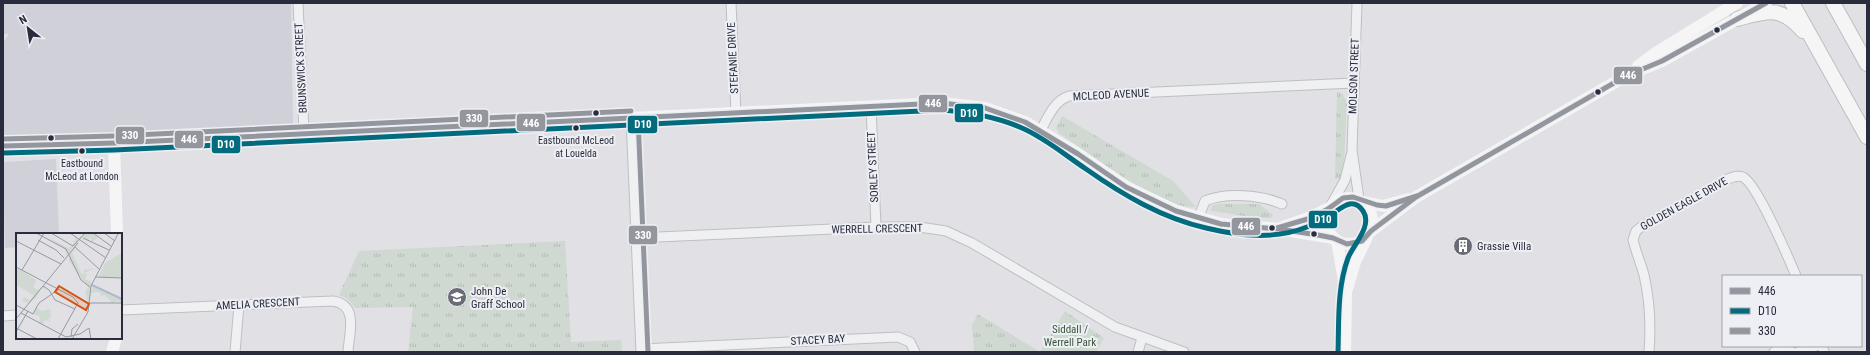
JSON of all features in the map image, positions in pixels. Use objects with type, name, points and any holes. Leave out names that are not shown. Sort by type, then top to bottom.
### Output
[{"type":"main road","points":[[1792,3],[1867,137]]},
{"type":"main road","points":[[1833,3],[1867,64]]},
{"type":"main road","points":[[1837,3],[1850,33]]},
{"type":"main road","points":[[1737,19],[1765,12],[1776,12],[1787,16],[1816,46]]},
{"type":"street","name":"BRUNSWICK STREET","points":[[298,3],[304,132]]},
{"type":"street","name":"STEFANIE DRIVE","points":[[731,3],[736,113]]},
{"type":"street","name":"MOLSON STREET","points":[[1330,207],[1345,180],[1352,150],[1357,3]]},
{"type":"street","points":[[1626,76],[1657,52],[1737,3]]},
{"type":"street","points":[[3,146],[114,143],[304,132],[942,103],[971,106],[1009,115],[1041,130],[1126,187],[1150,200],[1198,219],[1239,226],[1279,228],[1347,244],[1355,244],[1416,197],[1626,76],[1662,61],[1766,3]]},
{"type":"street","name":"MCLEOD AVENUE","points":[[1041,130],[1057,103],[1069,96],[1354,83]]},
{"type":"street","name":"SORLEY STREET","points":[[871,107],[876,227]]},
{"type":"street","points":[[631,118],[641,350]]},
{"type":"street","points":[[114,143],[117,233]]},
{"type":"street","name":"MOLSON STREET","points":[[1352,150],[1361,200]]},
{"type":"street","name":"GOLDEN EAGLE DRIVE","points":[[1649,352],[1651,326],[1648,299],[1644,275],[1632,240],[1641,227],[1728,179],[1736,176],[1742,176],[1752,185],[1775,228],[1796,275]]},
{"type":"street","points":[[1198,219],[1205,201],[1213,198],[1256,196],[1282,204]]},
{"type":"street","points":[[1279,228],[1309,218],[1343,198],[1361,200],[1383,206],[1416,197]]},
{"type":"street","points":[[1346,292],[1355,262],[1369,233],[1372,214],[1361,200]]},
{"type":"street","points":[[1330,207],[1326,224],[1335,240],[1346,292],[1345,352]]},
{"type":"street","name":"WERRELL CRESCENT","points":[[636,238],[876,227],[919,227],[946,232],[994,255],[1115,327],[1184,352]]},
{"type":"street","name":"AMELIA CRESCENT","points":[[122,310],[333,301],[342,302],[347,307],[351,316],[348,352]]},
{"type":"street","points":[[235,352],[239,305]]},
{"type":"street","points":[[3,316],[16,315]]},
{"type":"street","name":"STACEY BAY","points":[[641,350],[898,337],[910,342],[915,352]]},
{"type":"street","points":[[1138,352],[1142,338]]},
{"type":"street","points":[[112,352],[116,339]]},
{"type":"street","points":[[1798,352],[1813,347]]},
{"type":"street","points":[[1774,352],[1781,348],[1792,352]]},
{"type":"shaded area","points":[[3,3],[291,3],[293,125],[3,139],[3,43],[9,34],[3,34]]},
{"type":"shaded area","points":[[56,159],[59,233],[16,233],[16,247],[5,248],[3,162]]},
{"type":"green space","points":[[1337,92],[1342,93],[1347,103],[1343,179],[1335,179]]},
{"type":"green space","points":[[1062,116],[1173,181],[1196,207],[1182,206],[1165,200],[1126,179],[1106,166],[1059,133],[1056,128]]},
{"type":"green space","points":[[1218,204],[1259,204],[1273,215],[1271,218],[1251,217],[1211,211],[1212,206]]},
{"type":"green space","name":"John De Graff School","points":[[565,241],[571,342],[621,340],[622,352],[408,352],[413,307],[355,308],[348,299],[339,295],[359,251]]},
{"type":"green space","name":"Siddall / Werrell Park","points":[[1065,311],[1104,338],[1096,352],[1040,352]]},
{"type":"green space","points":[[978,314],[1040,352],[974,352],[972,325]]},
{"type":"transit line","name":"446","points":[[3,146],[114,143],[942,103],[985,108],[1025,122],[1078,154],[1126,187],[1176,211],[1221,224],[1279,229],[1318,235],[1333,238],[1347,244],[1362,241],[1371,231],[1416,197],[1626,76],[1662,61],[1766,3]]},
{"type":"transit line","name":"D10","points":[[3,153],[114,150],[942,110],[962,112],[993,118],[1022,128],[1047,142],[1100,179],[1143,204],[1158,212],[1190,224],[1206,228],[1244,235],[1282,234],[1313,225],[1346,205],[1355,204],[1359,206],[1363,211],[1366,223],[1361,235],[1350,253],[1344,269],[1339,305],[1338,352]]},
{"type":"transit line","name":"330","points":[[3,139],[114,136],[631,111]]},
{"type":"transit line","name":"330","points":[[638,118],[648,352]]},
{"type":"transit line","name":"446","points":[[1277,228],[1311,218],[1328,209],[1343,198],[1353,197],[1377,205],[1386,206],[1417,196]]},
{"type":"place","name":"Eastbound McLeod at Louelda","points":[[576,128]]},
{"type":"place","name":"Eastbound McLeod at London","points":[[82,151]]},
{"type":"place","name":"Grassie Villa","points":[[1463,246]]},
{"type":"place","name":"John De Graff School","points":[[457,297]]}]
